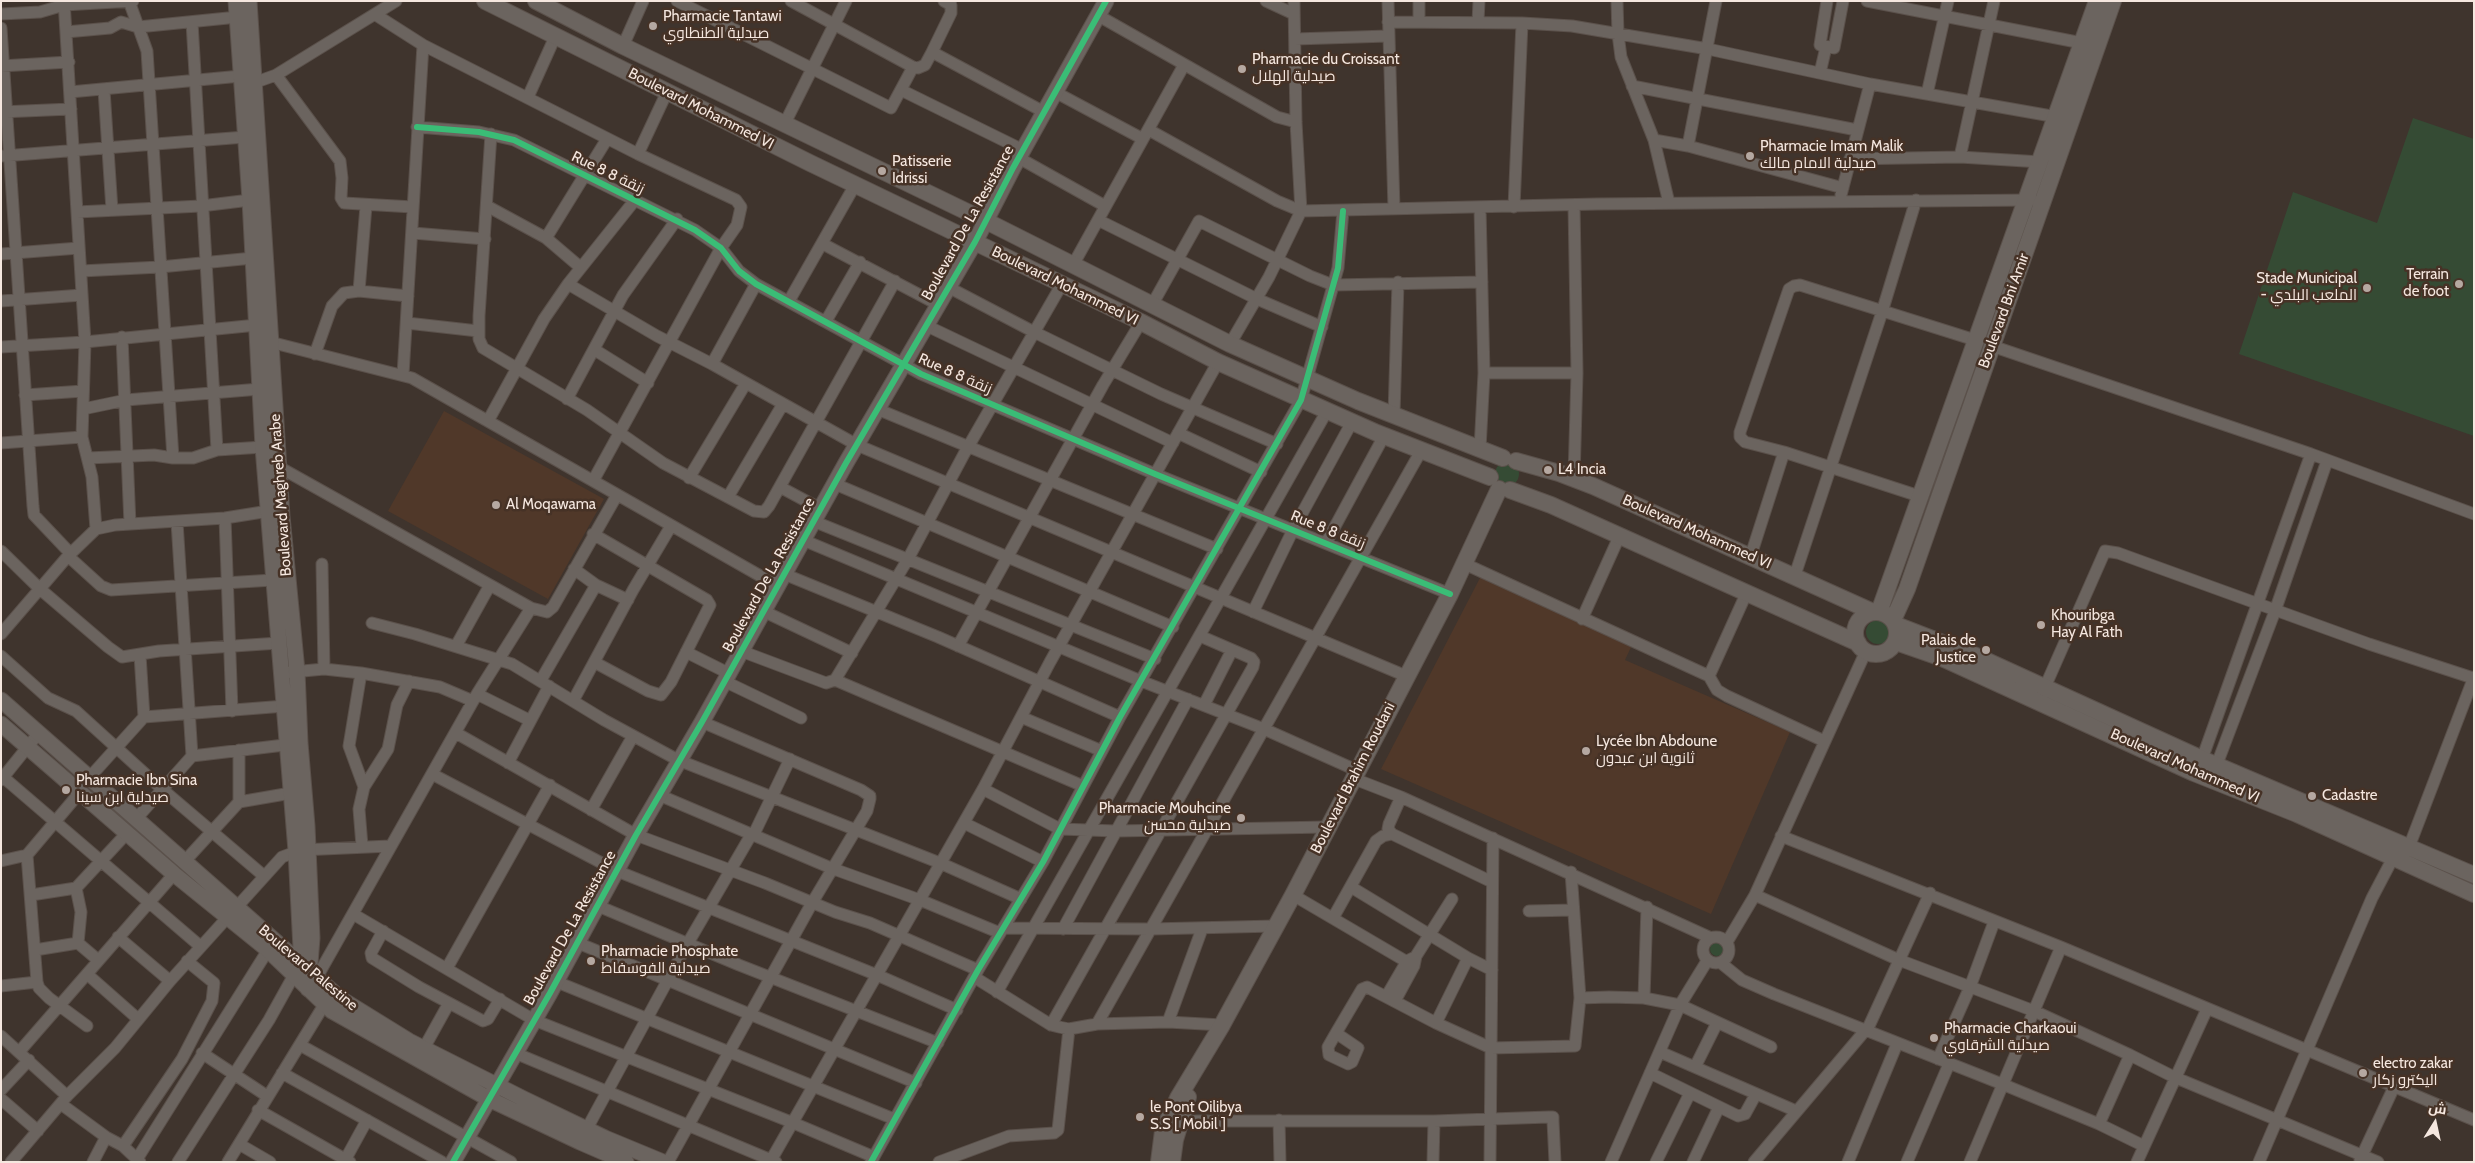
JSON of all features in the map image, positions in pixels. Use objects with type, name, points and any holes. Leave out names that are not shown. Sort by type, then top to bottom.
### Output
[{"type":"main road","name":"Boulevard Mohammed VI","points":[[485,1],[555,38],[1141,322],[1218,362],[1384,436],[1551,505],[1619,537],[1747,592],[1862,647]]},
{"type":"main road","name":"Boulevard Mohammed VI","points":[[536,1],[623,46],[986,221],[1230,344],[1308,379],[1480,449],[1510,460],[1574,478],[1876,612]]},
{"type":"main road","name":"Boulevard Bni Amir","points":[[1876,612],[1922,497],[1975,340],[2041,162],[2097,1]]},
{"type":"main road","name":"Boulevard Bni Amir","points":[[1895,623],[2044,203],[2113,1]]},
{"type":"main road","points":[[1510,460],[1522,475],[1519,485],[1500,485],[1494,463],[1510,460]]},
{"type":"main road","name":"Boulevard Brahim Roudani","points":[[1159,1162],[1161,1140],[1173,1121],[1200,1062],[1293,895],[1354,774],[1450,594],[1500,485]]},
{"type":"main road","points":[[1876,612],[1895,623],[1896,642],[1883,653],[1875,654],[1862,647],[1856,626],[1863,617],[1876,612]]},
{"type":"main road","name":"Boulevard Mohammed VI","points":[[1895,623],[1976,656],[2210,762],[2474,875]]},
{"type":"main road","name":"Boulevard Mohammed VI","points":[[1896,642],[1942,658],[2194,773],[2297,814],[2474,894]]},
{"type":"main road","name":"Boulevard Brahim Roudani","points":[[1172,1162],[1173,1121]]},
{"type":"street","points":[[1,14],[40,12],[64,3],[130,1],[138,27],[146,43],[173,458]]},
{"type":"street","name":"Boulevard Maghreb Arabe","points":[[236,1],[246,82],[264,342],[279,467],[273,515],[274,580],[279,642],[289,672],[285,706],[294,744],[291,793],[302,850]]},
{"type":"street","name":"Boulevard Maghreb Arabe","points":[[249,1],[245,137],[257,325],[264,342],[260,389],[263,447],[273,515],[289,672],[302,850],[312,938],[305,977]]},
{"type":"street","points":[[70,92],[194,81],[246,82],[276,75],[396,1]]},
{"type":"street","points":[[623,46],[643,1]]},
{"type":"street","points":[[677,1],[891,108],[913,67]]},
{"type":"street","points":[[791,1],[918,68],[926,65],[951,13],[951,5],[944,1]]},
{"type":"street","points":[[785,123],[846,1]]},
{"type":"street","name":"Boulevard De La Resistance","points":[[453,1162],[578,943],[636,835],[678,760],[702,722],[817,515],[937,304],[975,242],[1021,154],[1106,1]]},
{"type":"street","points":[[1266,1],[1294,14]]},
{"type":"street","points":[[1230,344],[1278,260],[1301,211],[1296,122],[1294,1]]},
{"type":"street","points":[[1388,1],[1394,209]]},
{"type":"street","points":[[1419,1],[1419,22]]},
{"type":"street","points":[[1478,22],[1479,1]]},
{"type":"street","points":[[1617,1],[1618,34],[1622,57],[1654,140],[1669,204]]},
{"type":"street","points":[[1688,146],[1716,1]]},
{"type":"street","points":[[1827,1],[1820,45],[1834,48],[1843,1]]},
{"type":"street","points":[[1867,1],[2082,44]]},
{"type":"street","points":[[1926,94],[1948,1]]},
{"type":"street","points":[[1960,157],[1994,1]]},
{"type":"street","points":[[64,3],[85,342],[82,437],[92,477],[96,529]]},
{"type":"street","points":[[376,15],[423,45],[739,203],[742,211],[741,217],[734,232],[721,248],[593,481]]},
{"type":"street","points":[[1099,16],[1277,117],[1296,122]]},
{"type":"street","points":[[66,32],[110,28],[121,22],[138,27],[238,18]]},
{"type":"street","points":[[192,22],[201,206],[211,330],[216,450]]},
{"type":"street","points":[[1388,22],[1478,22],[1572,26],[1708,49],[1870,84],[2057,116]]},
{"type":"street","points":[[1514,208],[1522,23]]},
{"type":"street","points":[[1,28],[5,156],[16,254],[34,515],[69,555],[101,586],[111,590],[274,580]]},
{"type":"street","points":[[1295,39],[1388,36]]},
{"type":"street","points":[[528,97],[555,38]]},
{"type":"street","points":[[403,375],[423,45]]},
{"type":"street","points":[[1820,72],[1826,47]]},
{"type":"street","points":[[932,52],[1044,112]]},
{"type":"street","points":[[3,66],[69,62]]},
{"type":"street","points":[[1073,265],[1184,65]]},
{"type":"street","points":[[276,75],[340,161],[342,202],[346,205],[413,208]]},
{"type":"street","points":[[1840,202],[1870,84]]},
{"type":"street","points":[[1632,86],[1857,130]]},
{"type":"street","points":[[104,90],[112,210]]},
{"type":"street","points":[[901,90],[1021,154],[1105,206]]},
{"type":"street","points":[[638,154],[667,92]]},
{"type":"street","points":[[1055,92],[1146,134],[1277,201],[1301,211],[1916,200],[2027,199],[2044,203]]},
{"type":"street","points":[[4,112],[71,109]]},
{"type":"street","name":"Rue 8 8 زنقة","points":[[418,127],[491,134],[514,140],[677,219],[721,248],[739,271],[756,284],[903,365],[1155,474],[1450,594]]},
{"type":"street","points":[[491,134],[478,331],[483,348],[567,399],[649,455],[754,511],[761,512],[769,506],[896,281]]},
{"type":"street","points":[[5,156],[153,146],[245,137]]},
{"type":"street","points":[[546,238],[607,138]]},
{"type":"street","points":[[1654,140],[1688,146],[1843,188]]},
{"type":"street","points":[[1850,159],[1960,157],[2041,162]]},
{"type":"street","points":[[789,301],[855,185]]},
{"type":"street","points":[[77,212],[201,206],[250,200]]},
{"type":"street","points":[[488,421],[544,319],[580,267],[635,200]]},
{"type":"street","points":[[1795,575],[1882,312],[1916,200]]},
{"type":"street","points":[[1574,205],[1577,373],[1574,478]]},
{"type":"street","points":[[359,291],[366,206]]},
{"type":"street","points":[[487,206],[546,238],[580,267]]},
{"type":"street","points":[[1480,208],[1484,373],[1480,449]]},
{"type":"street","points":[[353,914],[534,1020],[791,1122],[872,1160],[976,974],[1043,862],[1120,717],[1301,400],[1340,256],[1343,211]]},
{"type":"street","points":[[567,399],[632,281],[677,219]]},
{"type":"street","points":[[1098,220],[1257,299],[1322,327]]},
{"type":"street","points":[[1152,305],[1199,221],[1333,285],[1398,282],[1482,282]]},
{"type":"street","points":[[412,233],[485,239]]},
{"type":"street","points":[[823,244],[937,304]]},
{"type":"street","points":[[1,254],[79,248]]},
{"type":"street","points":[[80,271],[160,267],[253,258]]},
{"type":"street","points":[[826,322],[860,262]]},
{"type":"street","points":[[1394,415],[1398,282]]},
{"type":"street","points":[[568,284],[670,343],[712,364],[857,445],[1406,676]]},
{"type":"street","points":[[712,364],[756,284]]},
{"type":"street","points":[[741,650],[826,684],[835,680],[908,559],[948,484],[1062,284]]},
{"type":"street","points":[[1922,497],[1784,452],[1745,442],[1740,437],[1740,432],[1790,289],[1800,285],[1975,340]]},
{"type":"street","points":[[948,287],[1034,332],[1192,408],[1277,444]]},
{"type":"street","points":[[315,354],[337,298],[349,291],[408,296]]},
{"type":"street","points":[[1,301],[82,295]]},
{"type":"street","points":[[958,646],[1092,405],[1141,322]]},
{"type":"street","points":[[407,323],[478,331]]},
{"type":"street","points":[[1,346],[85,342],[257,325]]},
{"type":"street","points":[[925,325],[1092,405],[1261,472]]},
{"type":"street","points":[[122,338],[130,524]]},
{"type":"street","points":[[264,342],[403,375],[422,383],[671,526],[781,580],[875,612],[1120,717]]},
{"type":"street","points":[[1992,346],[2311,454],[2474,514]]},
{"type":"street","points":[[595,350],[648,383]]},
{"type":"street","points":[[515,1053],[609,1090],[772,1161],[791,1122],[983,789],[1058,647],[1218,362]]},
{"type":"street","points":[[1484,373],[1577,373]]},
{"type":"street","points":[[689,478],[746,383]]},
{"type":"street","points":[[83,408],[126,400],[214,391],[260,389]]},
{"type":"street","points":[[25,395],[83,390]]},
{"type":"street","points":[[728,497],[783,404]]},
{"type":"street","points":[[878,409],[1217,549]]},
{"type":"street","points":[[997,992],[1327,411]]},
{"type":"street","points":[[1253,612],[1293,530],[1352,422]]},
{"type":"street","points":[[1326,543],[1384,436]]},
{"type":"street","points":[[1,443],[82,437]]},
{"type":"street","points":[[88,458],[154,455],[173,458],[193,458],[216,450],[263,447]]},
{"type":"street","points":[[1097,1024],[1421,451]]},
{"type":"street","points":[[1751,555],[1784,452]]},
{"type":"street","points":[[2210,762],[2259,605],[2311,454]]},
{"type":"street","points":[[2210,762],[2275,611],[2328,461]]},
{"type":"street","points":[[279,467],[531,608],[545,612],[550,610],[593,534],[618,495]]},
{"type":"street","points":[[835,484],[1173,627]]},
{"type":"street","points":[[780,487],[817,515],[908,559],[1155,658]]},
{"type":"street","points":[[1,634],[69,555],[96,529],[130,524],[273,515]]},
{"type":"street","points":[[225,518],[232,710]]},
{"type":"street","points":[[178,522],[192,756]]},
{"type":"street","points":[[573,701],[671,526]]},
{"type":"street","points":[[593,534],[710,603],[708,612],[667,688],[661,695],[648,691],[594,662]]},
{"type":"street","points":[[1582,619],[1619,537]]},
{"type":"street","points":[[803,540],[1058,647],[1264,729],[1354,774],[1492,838],[1571,872],[1711,938],[1722,938],[1727,942]]},
{"type":"street","points":[[2282,540],[2297,546]]},
{"type":"street","points":[[2045,687],[2104,550],[2118,553],[2275,611],[2474,678],[2409,847]]},
{"type":"street","points":[[1,551],[40,589],[113,652],[122,657],[186,649],[279,642]]},
{"type":"street","points":[[322,564],[324,669]]},
{"type":"street","points":[[1465,564],[1709,676],[1717,690],[1727,696],[1824,741]]},
{"type":"street","points":[[574,570],[596,584],[628,600]]},
{"type":"street","points":[[508,763],[545,683],[596,584]]},
{"type":"street","points":[[456,646],[490,585]]},
{"type":"street","points":[[1709,676],[1747,592]]},
{"type":"street","points":[[178,1162],[268,1020],[305,977],[353,914],[475,698],[531,608]]},
{"type":"street","points":[[763,612],[852,653]]},
{"type":"street","points":[[372,623],[499,660],[545,683],[633,736],[678,760],[940,863],[1021,899]]},
{"type":"street","points":[[1051,1024],[1254,664],[1251,658],[1200,636]]},
{"type":"street","points":[[1711,938],[1703,948],[1703,955],[1707,961],[1717,964],[1722,963],[1729,954],[1727,942],[1755,895],[1824,741],[1862,647]]},
{"type":"street","points":[[1204,705],[1232,650]]},
{"type":"street","points":[[686,652],[726,677],[801,718]]},
{"type":"street","points":[[89,778],[144,717],[140,655]]},
{"type":"street","points":[[1,656],[48,698],[76,711],[163,790],[264,876]]},
{"type":"street","points":[[289,672],[324,669],[409,681],[475,698],[529,720]]},
{"type":"street","points":[[361,673],[350,746],[364,787]]},
{"type":"street","points":[[835,680],[1083,786]]},
{"type":"street","points":[[362,846],[359,809],[364,787],[388,749],[397,705],[409,681]]},
{"type":"street","points":[[1063,930],[1188,699]]},
{"type":"street","name":"Boulevard Palestine","points":[[1,700],[184,862],[268,950],[305,977],[358,1010],[424,1048],[497,1085],[626,1162]]},
{"type":"street","points":[[144,717],[190,715],[285,706]]},
{"type":"street","points":[[1021,717],[1102,751]]},
{"type":"street","points":[[668,1162],[831,868],[869,806],[870,796],[790,759],[702,722]]},
{"type":"street","name":"Boulevard Palestine","points":[[1,724],[81,791],[174,874],[233,912],[305,977],[324,1004],[489,1099],[583,1136],[663,1162]]},
{"type":"street","points":[[456,733],[636,835],[900,935],[976,974],[997,992],[1051,1024],[1068,1029],[1097,1024],[1168,1022],[1222,1025]]},
{"type":"street","points":[[38,734],[2,779],[200,946]]},
{"type":"street","points":[[591,810],[633,736]]},
{"type":"street","points":[[136,819],[192,756],[294,744]]},
{"type":"street","points":[[239,750],[239,802]]},
{"type":"street","points":[[583,1136],[688,943],[752,835],[790,759]]},
{"type":"street","points":[[432,774],[617,871],[877,975],[957,1010]]},
{"type":"street","points":[[447,968],[550,785]]},
{"type":"street","points":[[983,789],[1060,829],[1116,831],[1327,826]]},
{"type":"street","points":[[1,861],[27,855],[81,791]]},
{"type":"street","points":[[184,862],[239,802],[291,793]]},
{"type":"street","points":[[659,795],[831,868],[1002,930],[1150,930],[1275,926]]},
{"type":"street","points":[[1401,796],[1389,824],[1388,829],[1392,834],[1492,882]]},
{"type":"street","points":[[964,823],[1043,862]]},
{"type":"street","points":[[31,895],[76,888],[127,833]]},
{"type":"street","points":[[1333,918],[1376,841],[1383,836],[1392,834]]},
{"type":"street","points":[[1781,836],[1930,893],[1994,922],[2061,947],[2474,1120]]},
{"type":"street","points":[[1490,1162],[1492,838]]},
{"type":"street","points":[[11,1162],[64,1100],[115,1048],[200,946],[282,857],[302,850],[390,846]]},
{"type":"street","points":[[27,855],[37,982],[43,992],[87,1026]]},
{"type":"street","points":[[2259,1162],[2372,898],[2393,858]]},
{"type":"street","points":[[1336,1033],[1364,987],[1491,1048],[1575,1046],[1580,998],[1571,872]]},
{"type":"street","points":[[19,1052],[174,874]]},
{"type":"street","points":[[1351,887],[1468,958],[1492,970]]},
{"type":"street","points":[[76,888],[81,912],[78,942]]},
{"type":"street","points":[[1754,1162],[1864,1032],[1874,1017],[1930,893]]},
{"type":"street","points":[[1293,895],[1412,961]]},
{"type":"street","points":[[1755,895],[1899,960],[2034,1011],[2130,1054],[2174,1077],[2360,1158],[2378,1162]]},
{"type":"street","points":[[1390,999],[1452,899]]},
{"type":"street","points":[[598,906],[854,1012],[938,1043]]},
{"type":"street","points":[[1644,998],[1647,907]]},
{"type":"street","points":[[1529,911],[1573,910]]},
{"type":"street","points":[[1938,1059],[1970,987],[1994,922]]},
{"type":"street","points":[[1168,1022],[1202,928]]},
{"type":"street","points":[[383,931],[371,953],[372,958],[449,1003],[483,1022],[488,1019],[500,999]]},
{"type":"street","points":[[118,937],[170,981]]},
{"type":"street","points":[[35,950],[78,942]]},
{"type":"street","points":[[78,942],[98,960]]},
{"type":"street","points":[[578,943],[667,982],[916,1083]]},
{"type":"street","points":[[1970,1162],[2061,947]]},
{"type":"street","points":[[1,1036],[29,1060],[64,1100],[106,1137],[123,1146],[138,1161],[202,1053],[268,950]]},
{"type":"street","points":[[1436,1023],[1468,958]]},
{"type":"street","points":[[123,1146],[182,1059],[212,1001],[214,983],[187,961]]},
{"type":"street","points":[[1610,1162],[1680,1005],[1707,961]]},
{"type":"street","points":[[1722,963],[1742,980],[1864,1032],[2002,1084],[2098,1124],[2144,1146]]},
{"type":"street","points":[[87,974],[138,1020]]},
{"type":"street","points":[[1,986],[37,982]]},
{"type":"street","points":[[556,982],[813,1084],[894,1119]]},
{"type":"street","points":[[1580,998],[1644,998],[1680,1005],[1771,1047]]},
{"type":"street","points":[[424,1048],[449,1003]]},
{"type":"street","points":[[228,1162],[324,1004]]},
{"type":"street","points":[[2137,1162],[2174,1077],[2207,1009]]},
{"type":"street","points":[[1695,1068],[1718,1023]]},
{"type":"street","points":[[939,1162],[1009,1136],[1054,1133],[1058,1130],[1068,1029]]},
{"type":"street","points":[[1848,1162],[1897,1044]]},
{"type":"street","points":[[300,1045],[511,1162]]},
{"type":"street","points":[[1660,1052],[1796,1111]]},
{"type":"street","points":[[202,1053],[267,1096]]},
{"type":"street","points":[[2098,1124],[2130,1054]]},
{"type":"street","points":[[1,1090],[29,1060]]},
{"type":"street","points":[[1907,1162],[1949,1064]]},
{"type":"street","points":[[282,1073],[442,1162]]},
{"type":"street","points":[[1650,1073],[1738,1116],[1745,1114],[1756,1094]]},
{"type":"street","points":[[2360,1158],[2394,1087]]},
{"type":"street","points":[[1656,1162],[1690,1093]]},
{"type":"street","points":[[1,1099],[38,1131]]},
{"type":"street","points":[[1693,1162],[1719,1107]]},
{"type":"street","points":[[258,1110],[346,1161],[367,1120]]},
{"type":"street","points":[[1173,1121],[1434,1121],[1553,1117],[1555,1162]]},
{"type":"street","points":[[1279,1120],[1280,1162]]},
{"type":"street","points":[[1433,1162],[1434,1121]]},
{"type":"street","points":[[93,1162],[106,1137]]},
{"type":"street","points":[[238,1144],[270,1162]]},
{"type":"shaded area","name":"Al Moqawama","points":[[444,411],[604,499],[548,599],[388,511]]},
{"type":"shaded area","name":"Lycée Ibn Abdoune ثانوية ابن عبدون","points":[[1481,576],[1632,645],[1625,660],[1790,732],[1711,914],[1381,769]]},
{"type":"green space","name":"Stade Municipal - الملعب البلدي","points":[[2413,118],[2474,139],[2474,436],[2239,354],[2293,192],[2377,223]]},
{"type":"green space","points":[[1507,462],[1515,466],[1519,474],[1515,482],[1507,486],[1499,482],[1495,474],[1499,466]]},
{"type":"green space","points":[[1878,620],[1887,623],[1890,632],[1887,641],[1878,644],[1869,641],[1866,632],[1869,623]]},
{"type":"green space","points":[[1714,942],[1720,942],[1724,949],[1720,956],[1714,956],[1710,952],[1710,946]]},
{"type":"cycle path","points":[[453,1162],[550,993],[636,835],[702,722],[846,463],[975,242],[1013,168],[1106,1]]},
{"type":"cycle path","points":[[417,127],[479,132],[514,140],[695,230],[721,248],[739,271],[756,284],[921,374],[1155,474],[1450,594]]},
{"type":"cycle path","points":[[871,1162],[978,970],[1043,862],[1120,717],[1301,400],[1338,268],[1343,211]]},
{"type":"place","name":"Pharmacie Tantawi صيدلية الطنطاوي","points":[[653,26]]},
{"type":"place","name":"Pharmacie du Croissant صيدلية الهلال","points":[[1242,69]]},
{"type":"place","name":"Pharmacie Imam Malik صيدلية الامام مالك","points":[[1750,156]]},
{"type":"place","name":"Patisserie Idrissi","points":[[882,171]]},
{"type":"place","name":"Terrain de foot","points":[[2459,284]]},
{"type":"place","name":"Stade Municipal - الملعب البلدي","points":[[2367,288]]},
{"type":"place","name":"L4 Incia","points":[[1548,470]]},
{"type":"place","name":"Al Moqawama","points":[[496,505]]},
{"type":"place","name":"Khouribga Hay Al Fath","points":[[2041,625]]},
{"type":"place","name":"Palais de Justice","points":[[1986,650]]},
{"type":"place","name":"Lycée Ibn Abdoune ثانوية ابن عبدون","points":[[1586,751]]},
{"type":"place","name":"Pharmacie Ibn Sina صيدلية ابن سينا","points":[[66,790]]},
{"type":"place","name":"Cadastre","points":[[2312,796]]},
{"type":"place","name":"Pharmacie Mouhcine صيدلية محسن","points":[[1241,818]]},
{"type":"place","name":"Pharmacie Phosphate صيدلية الفوسفاط","points":[[591,961]]},
{"type":"place","name":"Pharmacie Charkaoui صيدلية الشرقاوي","points":[[1934,1038]]},
{"type":"place","name":"electro zakar اليكترو زكار","points":[[2363,1073]]},
{"type":"place","name":"le Pont Oilibya S.S [ Mobil ]","points":[[1140,1117]]}]
